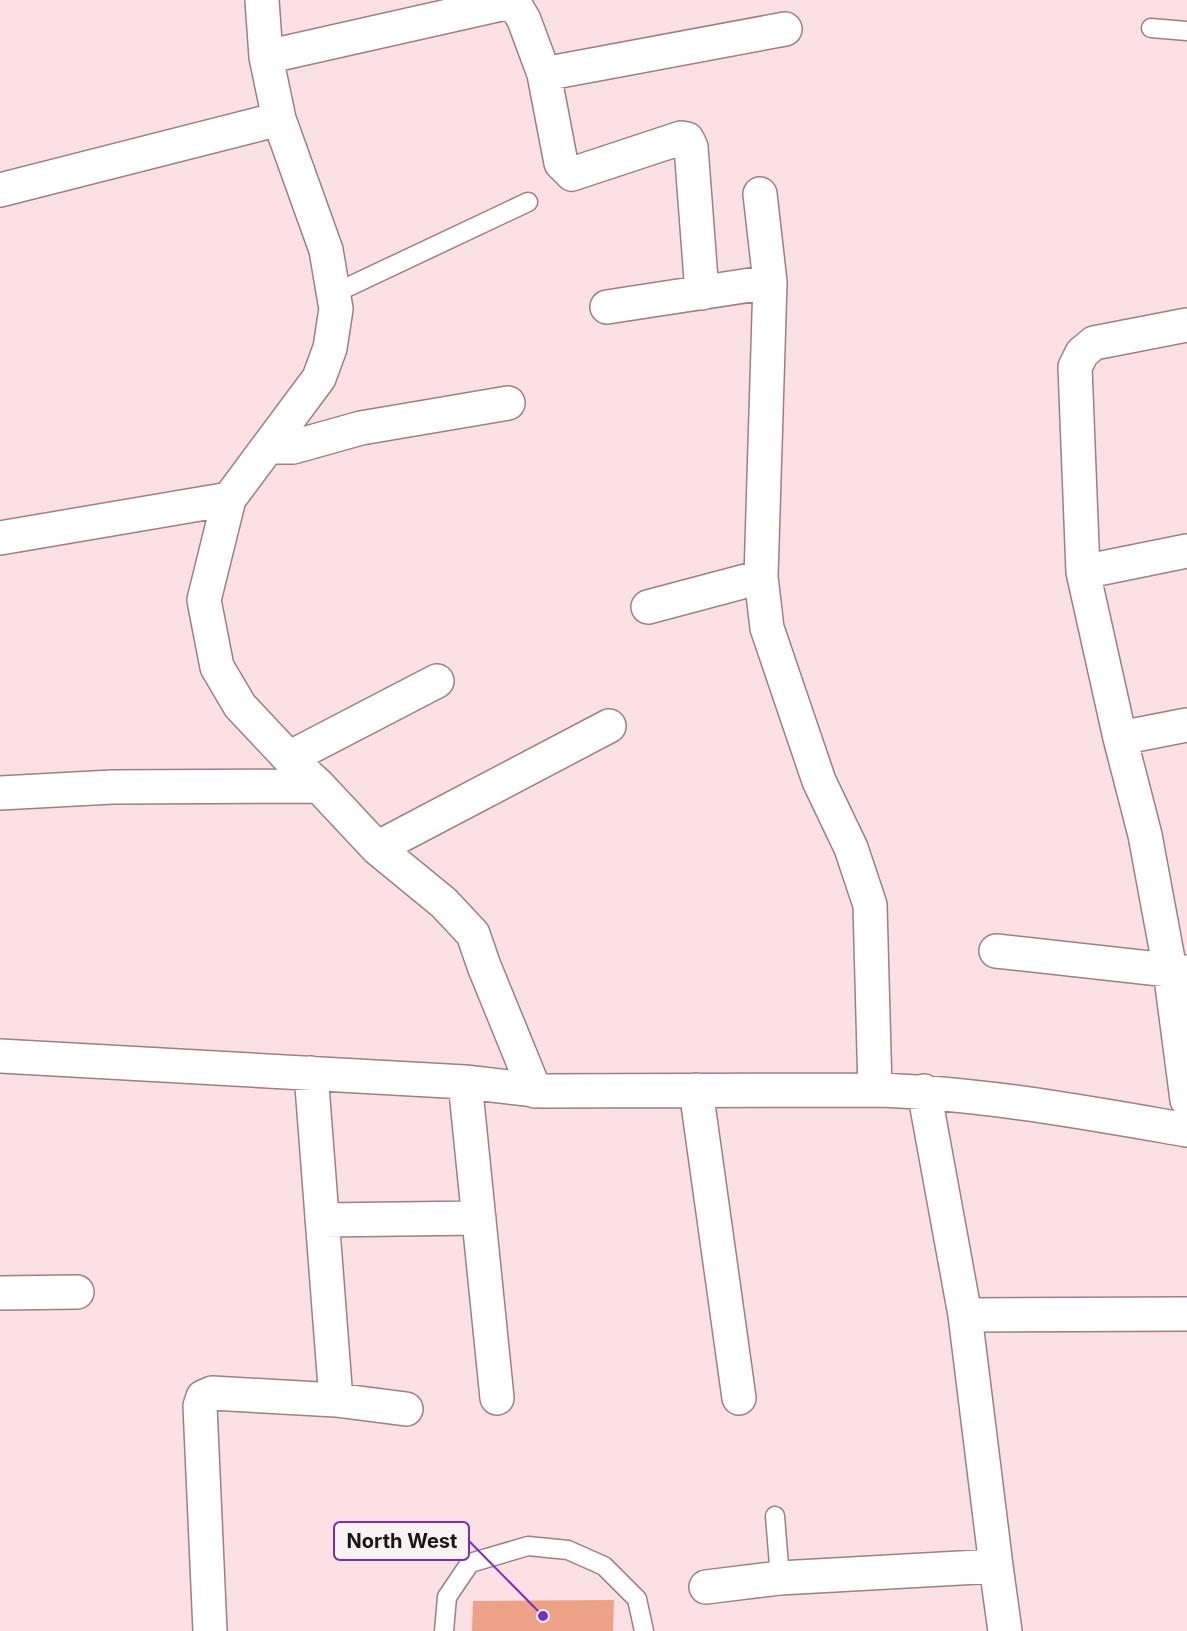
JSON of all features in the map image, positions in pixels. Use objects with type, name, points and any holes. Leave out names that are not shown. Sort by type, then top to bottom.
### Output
[{"type":"street","points":[[262,0],[266,57],[279,119],[326,250],[336,309],[330,348],[319,378],[229,499],[204,600],[217,667],[240,706],[289,758],[319,786],[377,848],[444,903],[473,934],[535,1090]]},
{"type":"street","points":[[266,57],[506,3],[517,8],[544,74],[561,163],[572,174],[681,138],[687,139],[691,147],[702,293]]},
{"type":"street","points":[[544,74],[785,29]]},
{"type":"street","points":[[0,190],[279,119]]},
{"type":"street","points":[[760,194],[770,282],[761,577],[767,628],[819,781],[851,848],[870,905],[875,1090]]},
{"type":"street","points":[[607,307],[770,282]]},
{"type":"street","points":[[1187,326],[1094,343],[1082,353],[1075,367],[1083,572],[1120,738],[1179,971],[1187,1100]]},
{"type":"street","points":[[269,447],[293,447],[361,428],[508,403]]},
{"type":"street","points":[[0,538],[229,499]]},
{"type":"street","points":[[1083,572],[1187,551]]},
{"type":"street","points":[[648,607],[761,577]]},
{"type":"street","points":[[289,758],[437,681]]},
{"type":"street","points":[[1120,738],[1187,725]]},
{"type":"street","points":[[377,848],[609,726]]},
{"type":"street","points":[[0,793],[112,787],[319,786]]},
{"type":"street","points":[[996,951],[1179,971]]},
{"type":"street","points":[[0,1056],[465,1082],[535,1090],[924,1091],[1036,1104],[1187,1130]]},
{"type":"street","points":[[311,1073],[336,1400]]},
{"type":"street","points":[[465,1082],[497,1398]]},
{"type":"street","points":[[696,1090],[739,1398]]},
{"type":"street","points":[[924,1091],[964,1315],[1005,1631]]},
{"type":"street","points":[[322,1220],[479,1218]]},
{"type":"street","points":[[0,1293],[77,1292]]},
{"type":"street","points":[[964,1315],[1187,1314]]},
{"type":"street","points":[[210,1631],[200,1406],[203,1397],[212,1393],[336,1400],[406,1409]]},
{"type":"street","points":[[706,1587],[780,1578],[996,1566]]},
{"type":"lane","points":[[1151,28],[1187,31]]},
{"type":"lane","points":[[333,294],[528,202]]},
{"type":"lane","points":[[775,1516],[780,1578]]},
{"type":"lane","points":[[444,1631],[447,1597],[470,1563],[528,1546],[568,1550],[604,1566],[637,1599],[644,1631]]},
{"type":"building","points":[[614,1600],[613,1631],[472,1631],[473,1601]]},
{"type":"place","name":"North West","points":[[543,1616]]}]
